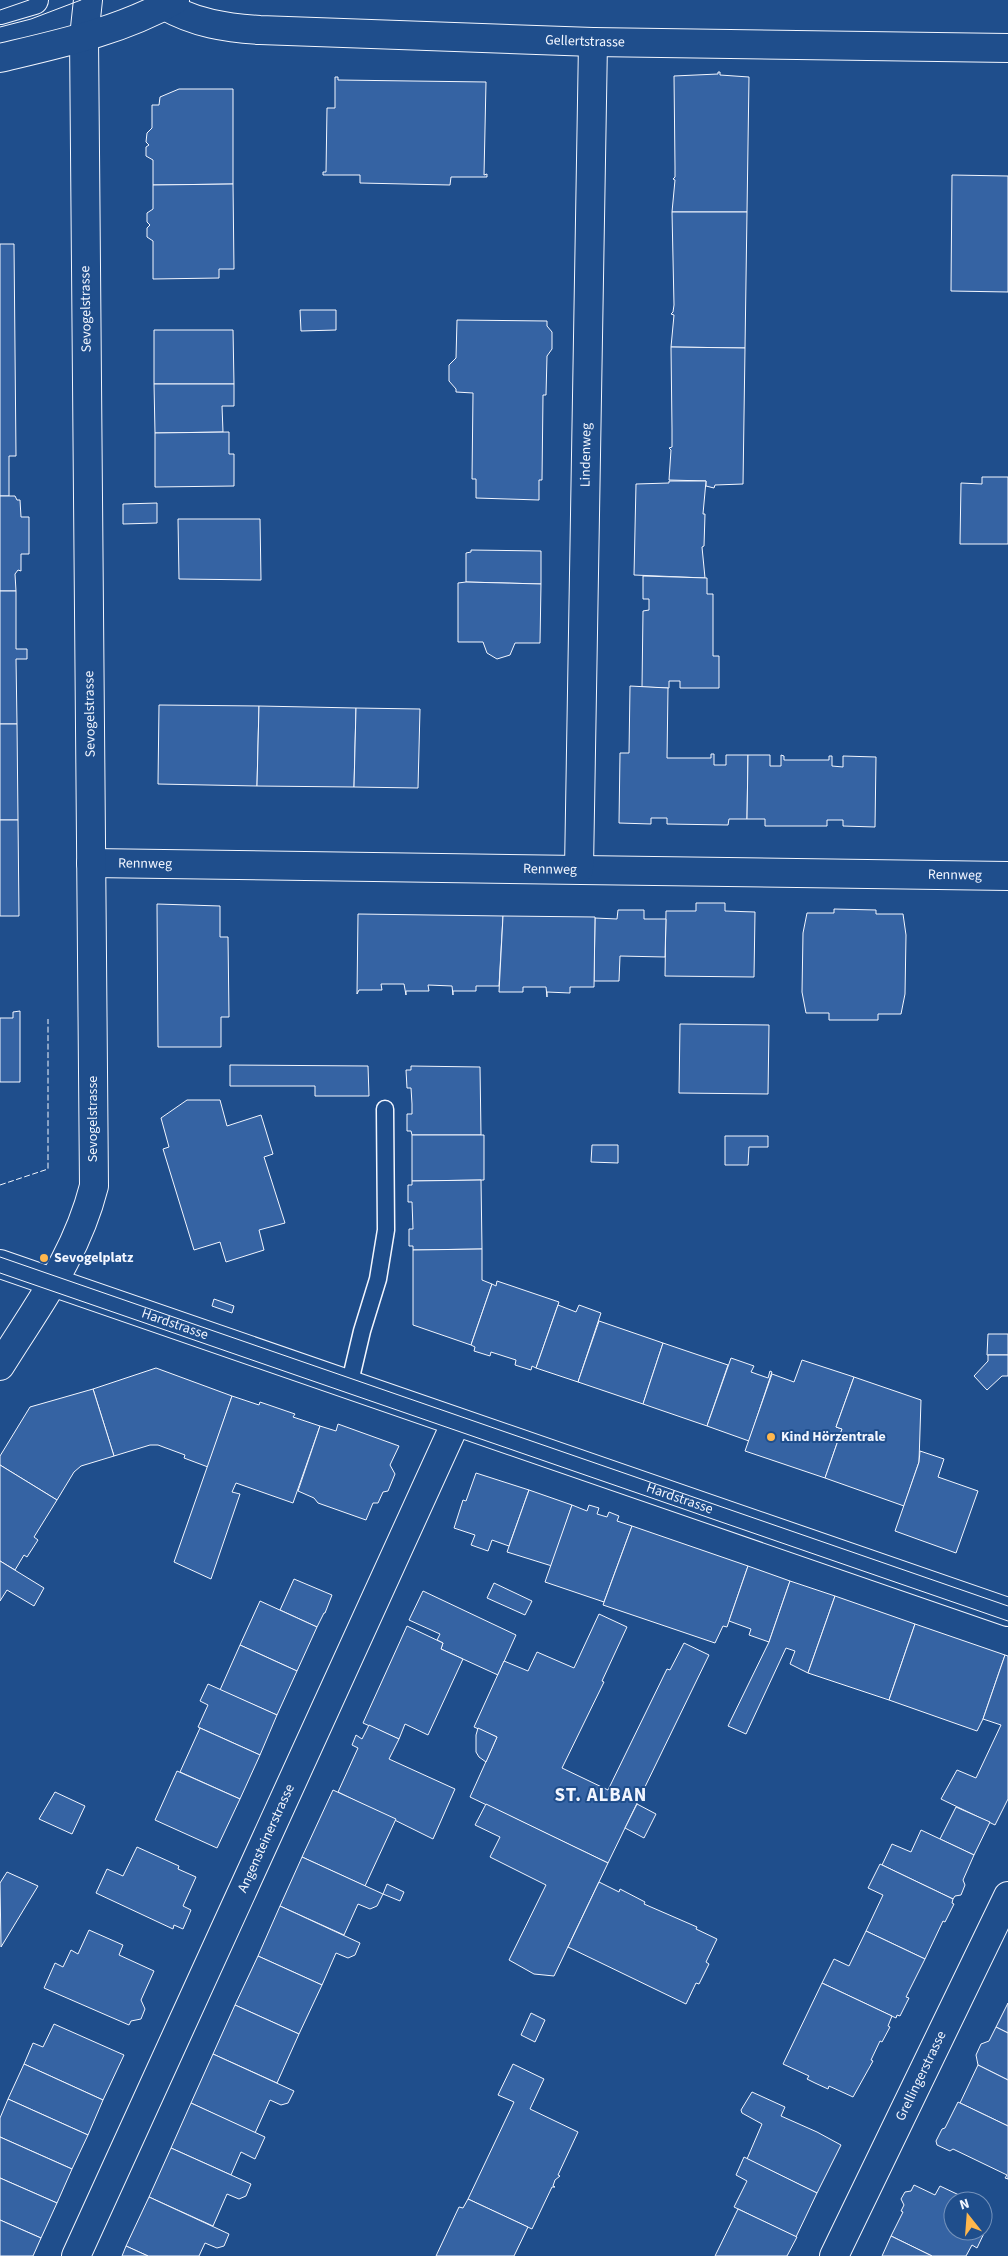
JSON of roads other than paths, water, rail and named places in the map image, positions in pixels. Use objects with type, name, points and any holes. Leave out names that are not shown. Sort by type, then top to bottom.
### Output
[{"type":"street","points":[[0,10],[34,0]]},
{"type":"street","name":"Sevogelstrasse","points":[[0,1366],[54,1282],[84,1218],[94,1186],[84,38],[88,0]]},
{"type":"street","points":[[0,58],[84,38],[163,1]]},
{"type":"street","name":"Gellertstrasse","points":[[163,1],[191,18],[227,28],[593,42],[1008,48]]},
{"type":"street","name":"Lindenweg","points":[[579,869],[593,42]]},
{"type":"street","name":"Rennweg","points":[[91,863],[1008,876]]},
{"type":"street","name":"Hardstrasse","points":[[0,1264],[1008,1612]]},
{"type":"street","name":"Angensteinerstrasse","points":[[76,2256],[456,1422]]},
{"type":"street","name":"Grellingerstrasse","points":[[834,2256],[1008,1896]]},
{"type":"lane","points":[[349,1386],[362,1331],[378,1279],[386,1230],[385,1109]]},
{"type":"tram line","points":[[0,10],[29,0]]},
{"type":"tram line","points":[[0,27],[31,19],[81,0]]},
{"type":"tram line","points":[[0,1257],[1008,1606]]},
{"type":"tram line","points":[[0,1273],[1008,1621]]},
{"type":"place","name":"Sevogelplatz","points":[[44,1258]]},
{"type":"place","name":"Kind Hörzentrale","points":[[771,1437]]},
{"type":"district","name":"ST. ALBAN","points":[[601,1795]]}]
